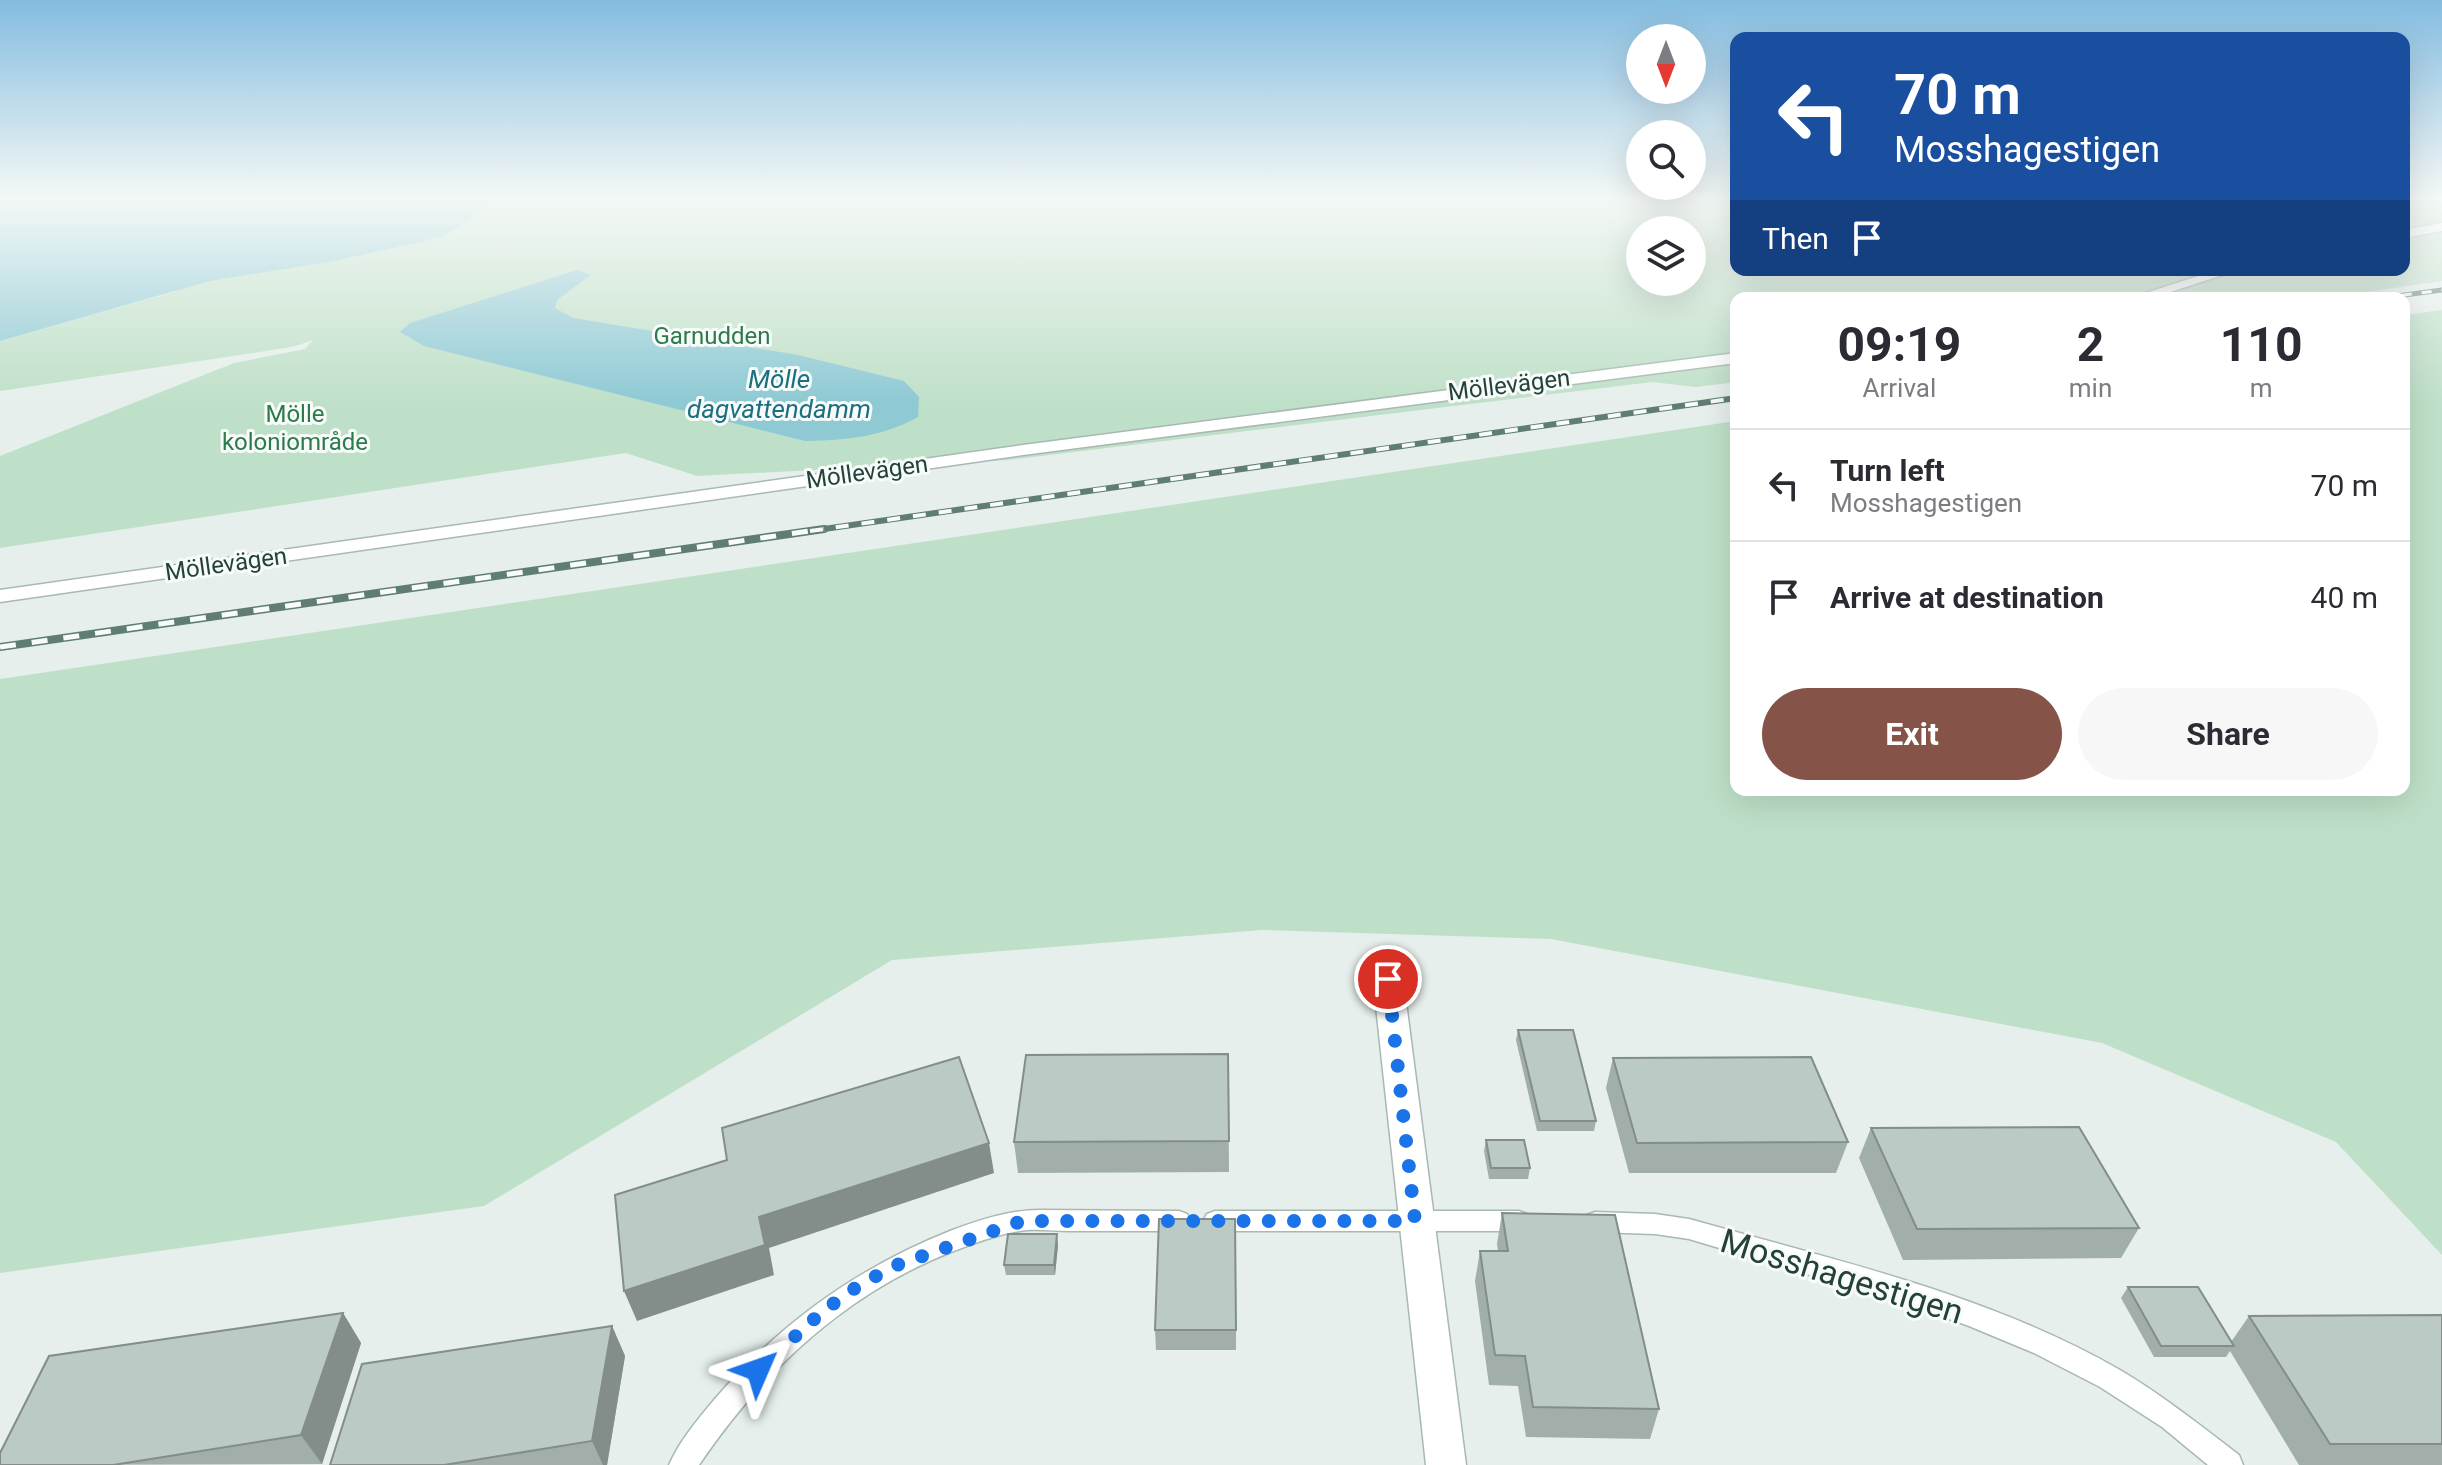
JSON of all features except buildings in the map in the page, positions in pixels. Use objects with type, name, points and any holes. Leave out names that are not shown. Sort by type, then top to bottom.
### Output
[{"type":"street","points":[[2157,292],[2211,276]]},
{"type":"street","name":"Möllevägen","points":[[0,596],[1039,447],[1730,359]]},
{"type":"street","points":[[1388,979],[1446,1465]]},
{"type":"lane","points":[[683,1465],[699,1439],[758,1370],[823,1311],[897,1265],[969,1237],[1022,1221],[1537,1221]]},
{"type":"lane","name":"Mosshagestigen","points":[[1568,1221],[1655,1224],[1689,1229],[1997,1324],[2081,1361],[2135,1392],[2199,1437],[2229,1465]]},
{"type":"green space","name":"Garnudden","points":[[130,266],[1626,266],[1626,296],[1706,296],[1706,266],[1730,266],[1730,276],[2410,276],[2410,266],[2442,266],[2442,281],[2366,292],[1730,292],[1730,383],[1696,387],[1652,382],[1008,460],[697,476],[626,453],[0,548],[0,456],[234,363],[305,349],[313,340],[292,347],[0,391],[0,341],[177,291]]},
{"type":"green space","points":[[2442,310],[2442,1255],[2336,1142],[2102,1043],[1551,939],[1262,930],[892,960],[484,1206],[0,1273],[0,679],[1730,422],[1730,796],[2410,796],[2410,314]]},
{"type":"water","points":[[0,266],[301,266],[210,281],[0,341]]},
{"type":"water","name":"Mölle dagvattendamm","points":[[577,270],[591,275],[557,300],[555,308],[573,318],[798,355],[904,381],[919,397],[918,417],[864,436],[805,441],[424,346],[400,332],[410,323]]},
{"type":"railway","points":[[2410,294],[2442,290]]},
{"type":"railway","points":[[810,531],[1730,399]]},
{"type":"railway","points":[[0,647],[824,529]]},
{"type":"route","points":[[758,1370],[823,1311],[861,1284],[897,1265],[969,1237],[1022,1221],[1415,1221],[1388,979]]},
{"type":"park label","name":"Mölle koloniområde","points":[[295,428]]}]
